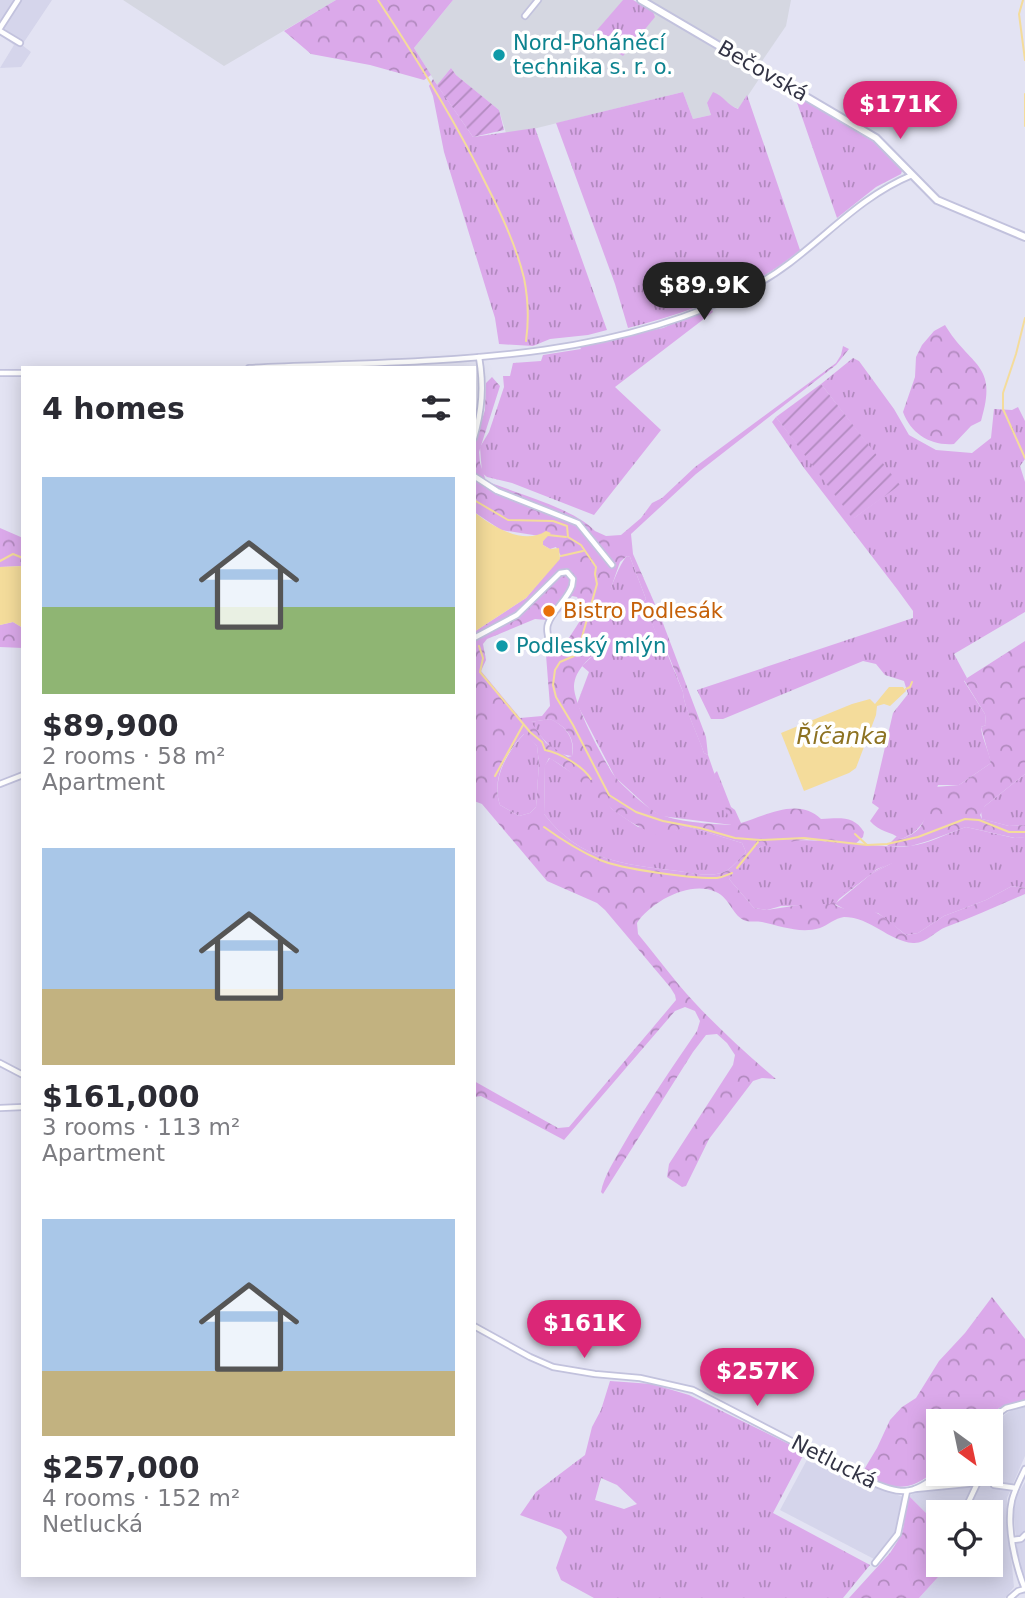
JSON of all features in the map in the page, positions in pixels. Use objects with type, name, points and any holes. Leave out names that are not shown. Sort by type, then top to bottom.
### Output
[{"type":"street","points":[[18,0],[0,29],[20,43]]},
{"type":"street","points":[[524,16],[538,0]]},
{"type":"street","name":"Bečovská","points":[[641,0],[866,132],[884,145],[931,195],[945,205],[1025,237]]},
{"type":"street","points":[[291,366],[479,357],[541,351],[647,329],[689,315],[751,288],[785,268],[868,198],[887,185],[912,175]]},
{"type":"street","points":[[476,431],[482,410],[483,383],[479,357]]},
{"type":"street","points":[[0,373],[21,373]]},
{"type":"street","points":[[476,477],[497,491],[578,523],[612,565]]},
{"type":"street","points":[[476,637],[517,615],[563,572],[572,576],[572,586],[564,602],[549,621],[547,631],[550,640],[547,646]]},
{"type":"street","points":[[0,784],[21,776]]},
{"type":"street","points":[[0,1063],[21,1074]]},
{"type":"street","points":[[0,1108],[21,1107]]},
{"type":"street","name":"Netlucká","points":[[476,1327],[553,1367],[640,1378],[693,1390],[869,1481],[895,1492],[906,1491]]},
{"type":"street","points":[[1003,1410],[1025,1403]]},
{"type":"street","points":[[1010,1598],[1025,1589],[1018,1574],[1011,1504],[1025,1469]]},
{"type":"street","points":[[875,1563],[898,1534],[906,1491],[926,1481]]},
{"type":"street","points":[[913,1489],[977,1483],[969,1500]]},
{"type":"street","points":[[999,1486],[1016,1489]]},
{"type":"street","points":[[1013,1540],[1021,1539],[1025,1535]]},
{"type":"shaded area","points":[[0,0],[52,0],[22,45],[31,52],[21,67],[0,68],[14,45],[0,35]]},
{"type":"shaded area","points":[[123,0],[336,0],[224,66]]},
{"type":"shaded area","points":[[453,0],[633,0],[761,76],[739,109],[707,103],[711,115],[693,119],[683,92],[533,129],[506,133],[499,110],[451,68],[437,85],[414,48]]},
{"type":"shaded area","points":[[648,0],[791,0],[786,26],[760,64]]},
{"type":"shaded area","points":[[1025,1407],[1025,1456],[1007,1498],[1014,1587],[1005,1598],[919,1598],[938,1577],[1003,1577],[1003,1500],[926,1500],[926,1513],[909,1496],[926,1485],[1003,1486],[1003,1416],[1013,1409]]},
{"type":"shaded area","points":[[809,1456],[870,1488],[872,1485],[903,1497],[901,1517],[895,1535],[874,1559],[780,1510]]},
{"type":"shaded area","points":[[1025,1482],[1025,1579],[1018,1559],[1013,1508]]},
{"type":"green space","points":[[336,0],[453,0],[414,48],[431,75],[424,80],[370,65],[311,54],[284,31]]},
{"type":"green space","points":[[623,0],[633,0],[653,12],[655,17],[623,56],[591,37]]},
{"type":"green space","points":[[451,68],[499,110],[504,130],[473,137],[437,85]]},
{"type":"green space","points":[[433,79],[473,137],[535,128],[607,330],[550,339],[533,346],[499,344],[495,318],[444,152],[429,86]]},
{"type":"green space","points":[[683,92],[693,119],[711,115],[707,103],[713,92],[738,109],[747,95],[800,250],[762,277],[718,298],[628,328],[615,284],[556,123]]},
{"type":"green space","points":[[794,94],[874,142],[902,171],[901,174],[876,187],[837,218]]},
{"type":"green space","points":[[711,307],[713,312],[615,387],[661,430],[594,515],[482,473],[480,447],[489,432],[504,387],[503,376],[510,376],[513,363],[541,361],[543,355],[581,349],[579,345],[663,328]]},
{"type":"green space","points":[[945,325],[979,367],[986,387],[986,402],[981,421],[971,426],[954,444],[937,443],[923,437],[911,427],[903,412],[915,377],[916,357],[934,331]]},
{"type":"green space","points":[[843,346],[849,349],[836,365],[696,474],[631,534],[633,554],[661,618],[706,737],[708,755],[704,753],[663,641],[658,638],[643,602],[646,599],[630,557],[627,556],[620,562],[612,585],[598,636],[601,648],[577,674],[574,686],[578,705],[613,774],[657,813],[683,820],[731,825],[714,774],[717,771],[731,807],[741,823],[792,808],[802,809],[821,819],[851,820],[864,832],[863,837],[854,845],[807,839],[760,847],[729,879],[754,908],[767,910],[806,904],[830,904],[862,878],[891,862],[894,862],[871,874],[835,905],[873,911],[906,935],[918,933],[944,916],[986,900],[1012,886],[1025,888],[1025,894],[946,927],[918,943],[895,938],[854,918],[844,917],[813,930],[746,921],[738,916],[725,898],[706,889],[683,891],[661,901],[637,923],[638,934],[702,1010],[776,1079],[762,1078],[753,1081],[709,1139],[686,1186],[682,1187],[667,1177],[669,1164],[733,1065],[735,1055],[717,1034],[706,1035],[603,1194],[602,1186],[613,1163],[697,1031],[700,1021],[695,1011],[685,1007],[675,1011],[564,1140],[481,1096],[476,1097],[476,1082],[558,1128],[569,1127],[676,1000],[670,987],[605,910],[597,903],[547,881],[482,804],[476,802],[476,631],[526,598],[561,556],[556,547],[550,549],[543,545],[546,537],[501,530],[476,513],[476,439],[485,410],[486,383],[492,377],[500,386],[479,452],[486,481],[559,508],[606,536],[621,535],[641,518],[652,503],[662,498],[695,467],[836,363]],"holes":[[[572,596],[577,597],[585,613],[558,655],[555,656],[550,651],[546,655],[550,706],[542,716],[520,718],[481,671],[486,660],[483,644],[487,639],[535,619],[547,620],[560,612]],[[550,719],[561,725],[571,738],[572,756],[568,757],[546,743],[531,722]],[[524,734],[537,746],[539,763],[536,807],[530,813],[519,816],[500,805],[497,785],[506,758]],[[549,758],[571,773],[615,812],[662,838],[686,826],[742,843],[746,852],[726,871],[709,875],[621,862],[588,851],[572,842],[544,814],[545,766]]]},
{"type":"green space","points":[[853,358],[859,361],[894,409],[909,435],[936,450],[972,453],[991,438],[994,409],[1012,410],[1018,407],[1025,421],[1025,459],[1020,466],[1025,482],[1025,612],[954,654],[967,678],[964,681],[985,714],[986,725],[981,727],[991,763],[959,785],[938,785],[922,824],[901,839],[870,821],[879,808],[872,803],[893,713],[908,694],[904,681],[885,675],[876,664],[863,661],[723,719],[711,719],[697,690],[913,618],[913,611],[772,422],[776,417],[854,518],[899,485],[821,384]]},
{"type":"green space","points":[[821,384],[900,485],[853,519],[776,417]]},
{"type":"green space","points":[[0,528],[21,537],[21,566],[0,567]]},
{"type":"green space","points":[[627,556],[630,557],[646,599],[643,602],[683,692],[688,713],[704,753],[708,755],[732,825],[661,816],[650,809],[615,777],[577,704],[589,672],[582,666],[601,648],[598,636],[601,619],[613,582]]},
{"type":"green space","points":[[13,622],[21,627],[21,648],[0,647],[0,625]]},
{"type":"green space","points":[[1025,641],[1025,774],[985,806],[980,815],[982,819],[1009,826],[1025,825],[1025,837],[1015,838],[966,827],[911,846],[887,846],[897,836],[901,839],[918,830],[935,787],[959,785],[991,763],[981,727],[986,725],[985,714],[964,680]]},
{"type":"green space","points":[[550,719],[561,725],[571,738],[572,756],[553,748],[530,722]]},
{"type":"green space","points":[[525,733],[537,746],[539,763],[536,807],[530,813],[519,816],[500,805],[498,785],[502,766]]},
{"type":"green space","points":[[550,758],[581,779],[612,809],[638,827],[675,831],[686,826],[742,843],[746,852],[726,871],[709,875],[621,862],[588,851],[572,842],[544,814],[545,765]]},
{"type":"green space","points":[[1025,774],[1025,825],[1009,826],[982,819],[981,811],[985,806]]},
{"type":"green space","points":[[966,827],[1014,838],[1025,837],[1025,888],[1012,886],[986,900],[944,916],[918,933],[906,935],[878,913],[846,910],[835,904],[871,874],[892,863],[877,869],[830,905],[781,906],[767,910],[754,908],[729,879],[755,851],[772,843],[809,841],[910,846]]},
{"type":"green space","points":[[992,1297],[1025,1339],[1025,1400],[998,1409],[926,1409],[926,1478],[901,1487],[883,1483],[862,1473],[890,1420],[902,1407],[916,1398],[939,1361],[965,1333]]},
{"type":"green space","points":[[610,1381],[652,1384],[689,1395],[805,1452],[773,1513],[870,1565],[843,1598],[594,1598],[561,1580],[556,1568],[567,1537],[561,1530],[520,1515],[536,1492],[585,1455],[592,1427],[601,1410]],"holes":[[[601,1478],[617,1485],[637,1504],[624,1509],[595,1500]]]},
{"type":"green space","points":[[909,1496],[926,1513],[926,1577],[938,1577],[919,1598],[849,1598],[890,1553],[902,1534]]},
{"type":"water","points":[[476,513],[499,528],[518,535],[537,535],[546,531],[551,533],[543,541],[543,545],[550,549],[559,548],[560,559],[526,598],[476,631]]},
{"type":"water","points":[[21,566],[21,627],[13,622],[0,625],[0,567]]},
{"type":"water","name":"Říčanka","points":[[889,687],[903,687],[906,691],[890,706],[877,706],[856,768],[804,791],[781,733],[852,704],[870,699],[875,704]]},
{"type":"waterway","points":[[378,0],[448,113],[508,230],[525,286],[528,317],[526,341]]},
{"type":"waterway","points":[[1023,0],[1019,14],[1025,60]]},
{"type":"waterway","points":[[1025,94],[1025,126]]},
{"type":"waterway","points":[[1025,318],[1003,393],[1003,409],[1025,458]]},
{"type":"waterway","points":[[476,501],[508,520],[553,521],[567,526],[568,537],[581,545],[596,567],[597,584],[578,651],[574,656],[560,662],[555,670],[553,685],[556,697],[609,795],[636,812],[735,838],[760,840],[804,838],[867,845],[887,844],[918,837],[965,819],[979,820],[1009,832],[1025,832]]},
{"type":"waterway","points":[[548,535],[566,537]]},
{"type":"waterway","points":[[561,556],[583,551]]},
{"type":"waterway","points":[[0,561],[13,554],[21,557]]},
{"type":"waterway","points":[[479,646],[483,658],[480,672],[530,732],[542,742],[545,750],[571,761],[591,779]]},
{"type":"waterway","points":[[906,689],[912,682]]},
{"type":"waterway","points":[[495,776],[523,725]]},
{"type":"waterway","points":[[544,827],[578,849],[610,863],[692,877],[717,878],[732,873]]},
{"type":"waterway","points":[[855,834],[867,845]]},
{"type":"waterway","points":[[737,868],[758,842]]},
{"type":"place","name":"Nord-Poháněcí technika s. r. o.","points":[[499,55]]},
{"type":"place","name":"Bistro Podlesák","points":[[549,611]]},
{"type":"place","name":"Podleský mlýn","points":[[502,646]]}]
